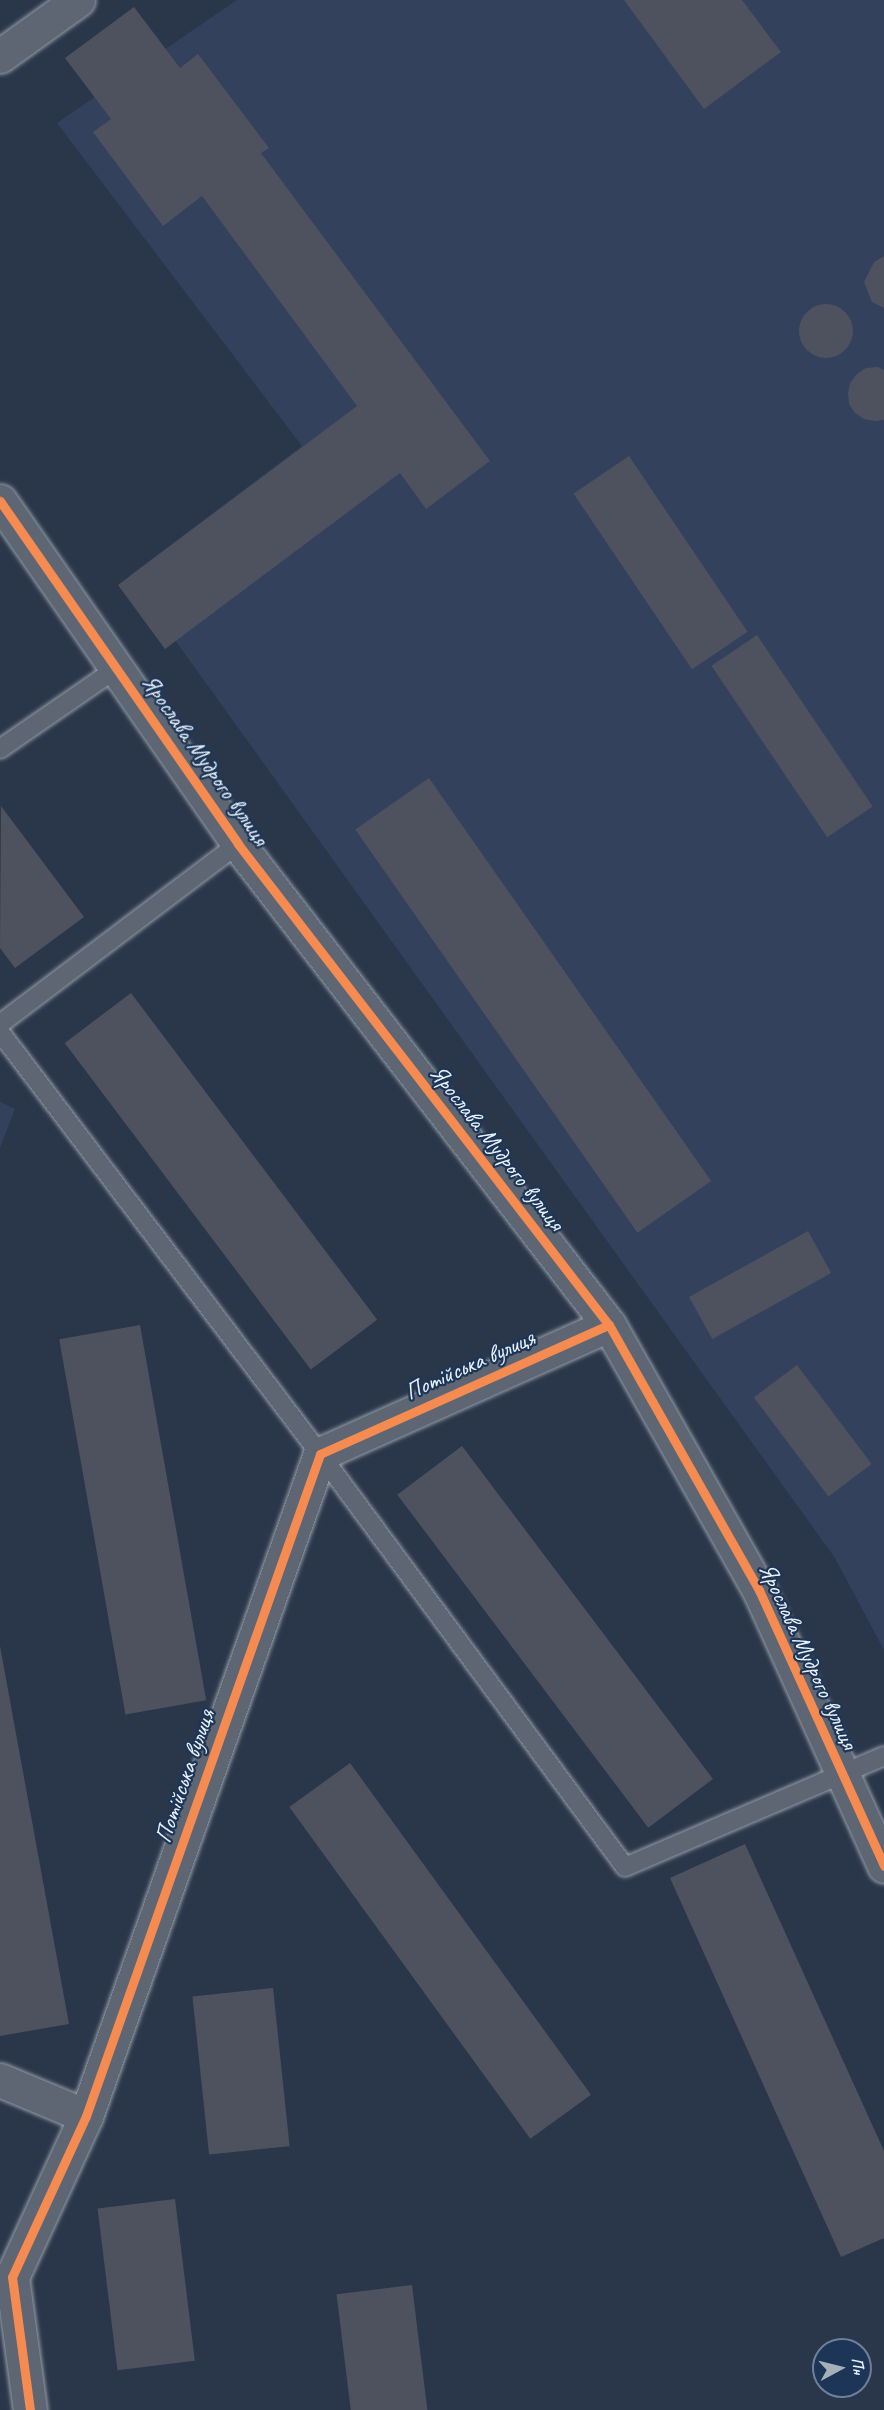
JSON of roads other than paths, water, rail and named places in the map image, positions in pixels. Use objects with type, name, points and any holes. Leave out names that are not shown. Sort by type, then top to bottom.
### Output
[{"type":"street","points":[[0,56],[78,0]]},
{"type":"street","name":"Ярослава Мудрого вулиця","points":[[0,501],[238,844],[609,1325],[759,1590],[884,1866]]},
{"type":"street","name":"Потійська вулиця","points":[[30,2410],[12,2277],[86,2116],[320,1454],[609,1325]]},
{"type":"street","points":[[0,2080],[86,2116]]},
{"type":"lane","points":[[0,749],[117,668]]},
{"type":"lane","points":[[0,1024],[238,844]]},
{"type":"lane","points":[[0,1032],[320,1454],[625,1867],[884,1756]]}]
